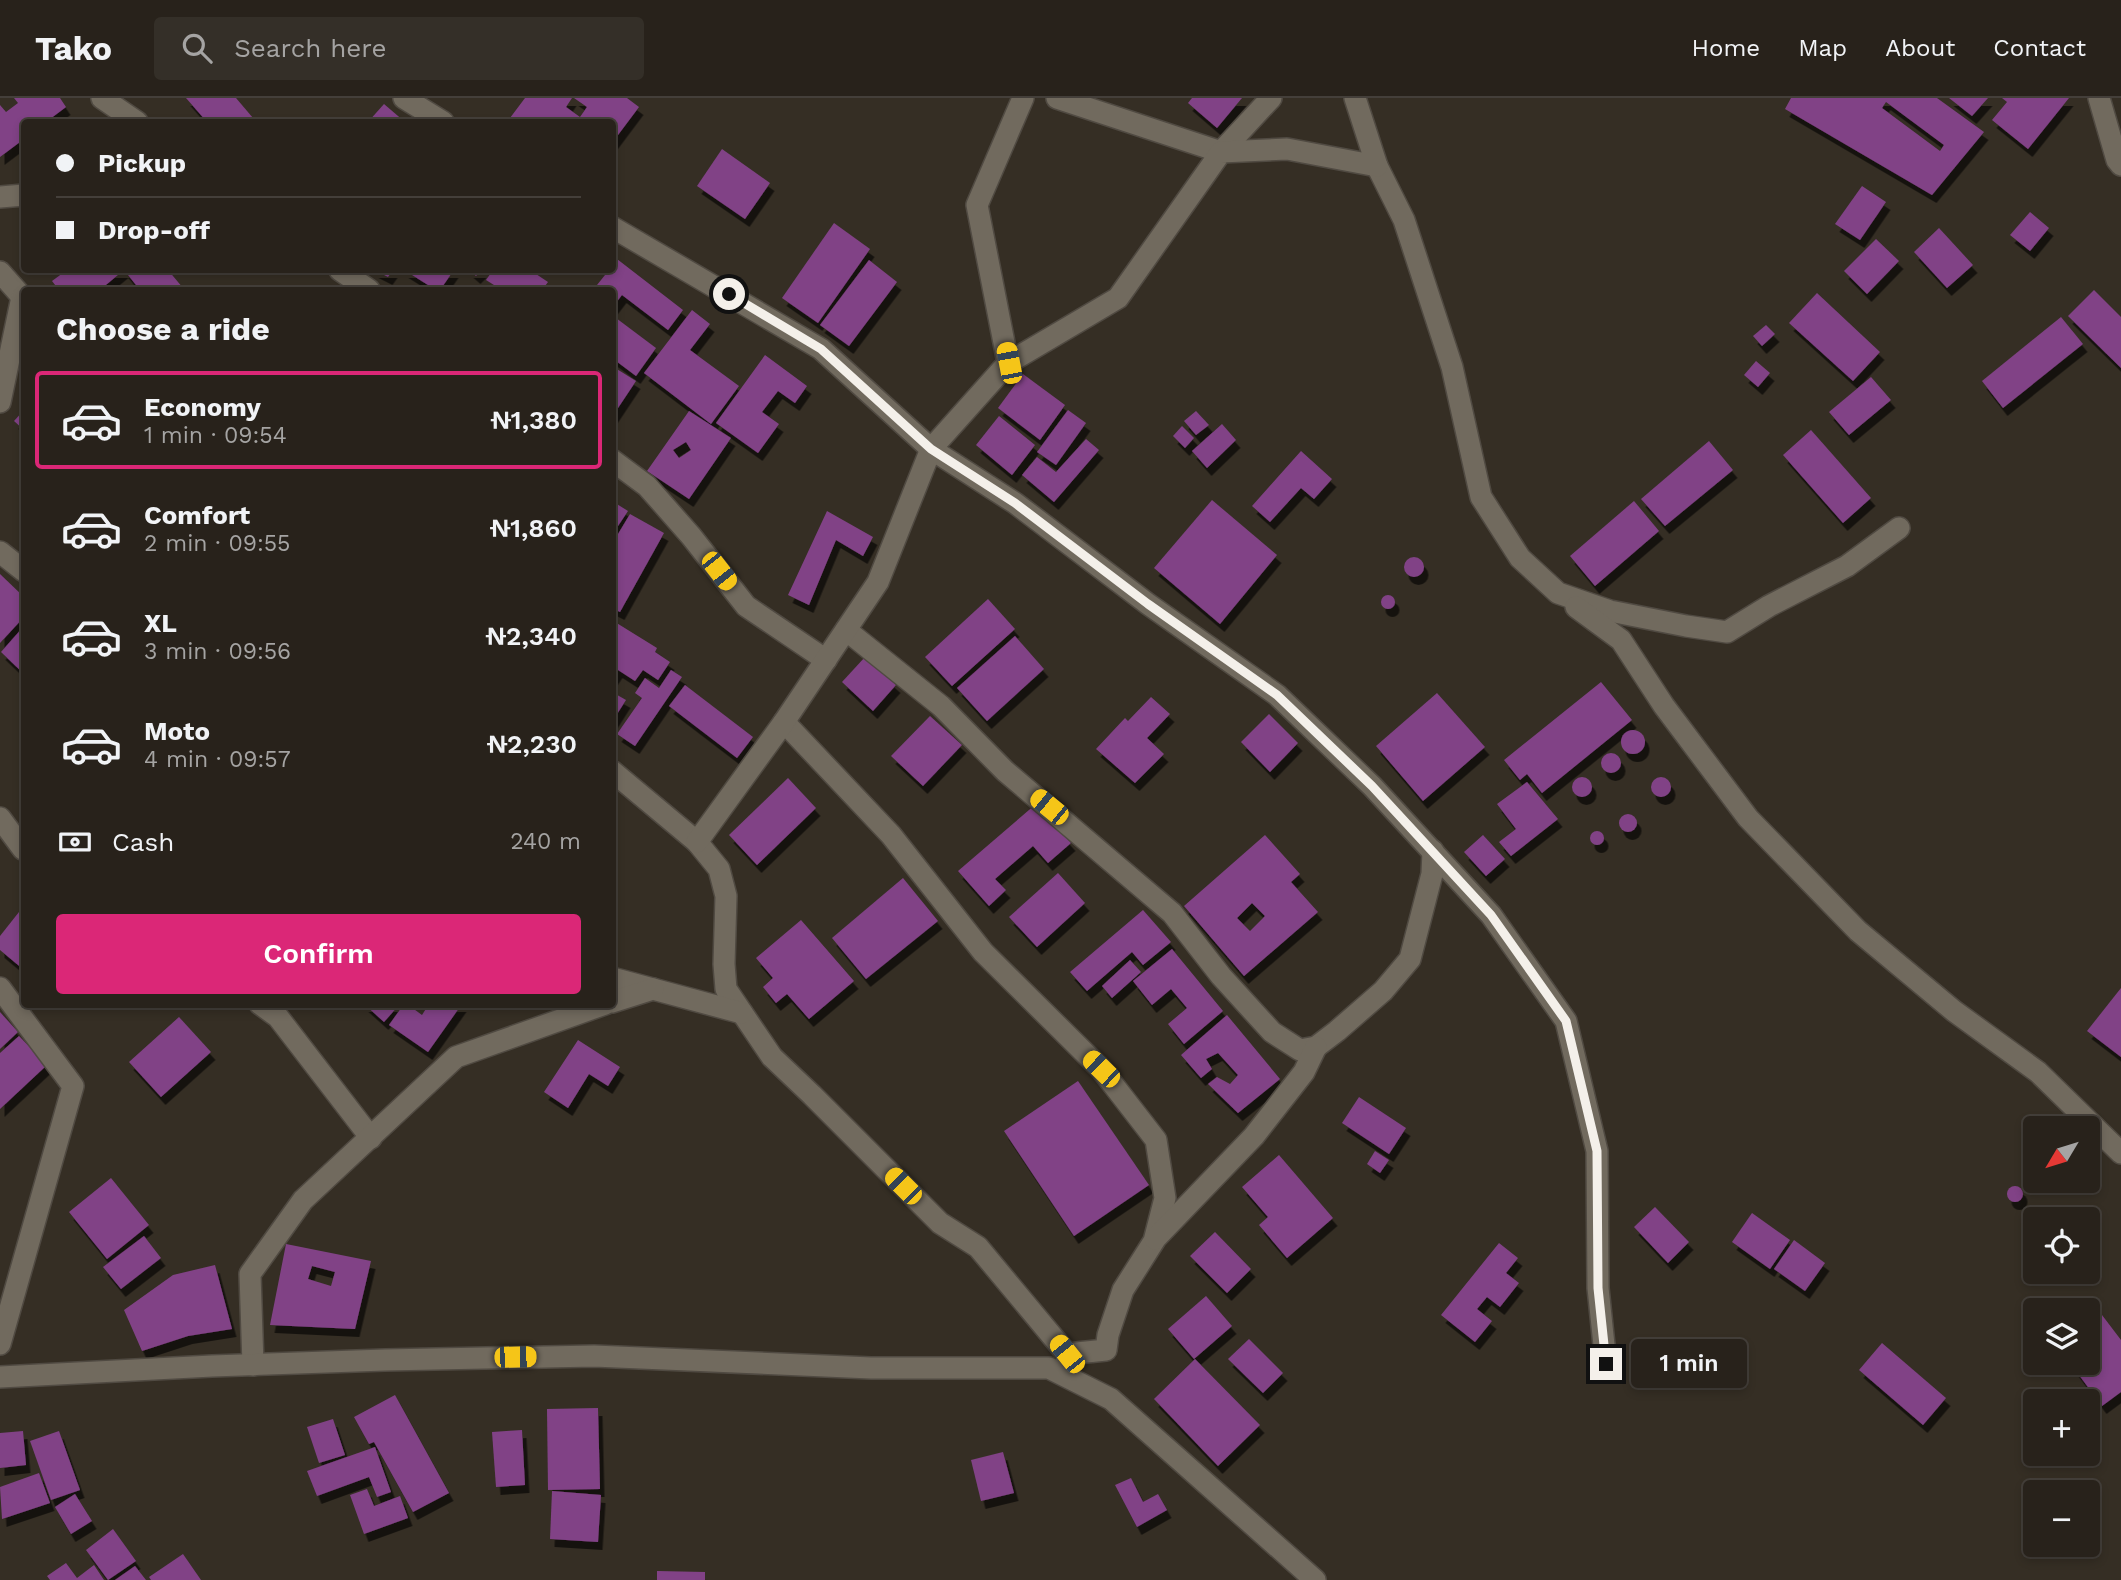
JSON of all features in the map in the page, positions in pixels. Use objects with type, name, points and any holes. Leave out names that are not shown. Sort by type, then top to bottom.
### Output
[{"type":"street","points":[[102,98],[127,119]]},
{"type":"street","points":[[102,98],[133,119]]},
{"type":"street","points":[[404,98],[438,119]]},
{"type":"street","points":[[1009,363],[977,205],[1023,98]]},
{"type":"street","points":[[1057,98],[1220,152],[1287,149],[1377,166]]},
{"type":"street","points":[[697,842],[784,722],[878,582],[931,449],[1009,363],[1118,298],[1220,152],[1272,98]]},
{"type":"street","points":[[1355,98],[1377,166],[1404,220],[1452,367],[1481,496],[1520,558],[1558,593],[1621,640],[1664,706],[1748,818],[1858,931],[1954,1011],[2038,1072],[2121,1153]]},
{"type":"street","points":[[2099,98],[2121,164]]},
{"type":"street","points":[[0,197],[21,195]]},
{"type":"street","points":[[616,228],[821,349],[931,449],[1015,503],[1148,604],[1277,695],[1372,786],[1491,915],[1566,1021],[1597,1151],[1598,1288],[1606,1364]]},
{"type":"street","points":[[0,272],[21,296]]},
{"type":"street","points":[[345,273],[365,287]]},
{"type":"street","points":[[0,402],[21,307]]},
{"type":"street","points":[[616,463],[647,486],[691,536],[746,606],[826,660]]},
{"type":"street","points":[[1558,593],[1610,611],[1727,632],[1769,606],[1847,566],[1899,528]]},
{"type":"street","points":[[0,552],[21,569]]},
{"type":"street","points":[[846,630],[942,706],[1005,771],[1172,913],[1221,976],[1272,1032],[1300,1049],[1316,1047]]},
{"type":"street","points":[[784,722],[891,835],[983,952],[1101,1069],[1156,1140],[1165,1198],[1154,1241]]},
{"type":"street","points":[[616,774],[697,842],[719,869],[726,896],[726,989],[772,1057],[940,1223],[978,1247],[1066,1365],[1111,1399],[1315,1580]]},
{"type":"street","points":[[0,818],[21,845]]},
{"type":"street","points":[[0,1377],[385,1360],[594,1356],[871,1368],[1066,1365],[1106,1350],[1108,1335],[1123,1290],[1154,1241],[1254,1136],[1304,1072],[1316,1047],[1384,991],[1410,959],[1432,874],[1433,851]]},
{"type":"street","points":[[616,979],[742,1013]]},
{"type":"street","points":[[0,988],[73,1086],[0,1344]]},
{"type":"street","points":[[616,1001],[653,989]]},
{"type":"street","points":[[266,1008],[278,1017],[371,1138]]},
{"type":"street","points":[[253,1365],[250,1274],[303,1200],[456,1057],[594,1008]]},
{"type":"building","points":[[14,98],[60,98],[66,107],[50,119],[21,119],[21,141],[0,157],[0,105],[6,112],[18,103]]},
{"type":"building","points":[[186,98],[236,98],[253,118],[252,119],[204,119]]},
{"type":"building","points":[[525,98],[572,98],[566,107],[580,117],[587,107],[574,98],[627,98],[639,107],[616,138],[616,119],[509,119]]},
{"type":"building","points":[[1192,98],[1242,98],[1217,128],[1188,103]]},
{"type":"building","points":[[1791,98],[1937,98],[1984,132],[1932,195],[1785,109]],"holes":[[[1886,102],[1944,145],[1940,151],[1882,108]]]},
{"type":"building","points":[[1949,98],[1988,98],[1972,116]]},
{"type":"building","points":[[2002,98],[2069,98],[2028,149],[1992,120],[2007,102]]},
{"type":"building","points":[[384,104],[402,119],[371,119]]},
{"type":"building","points":[[722,149],[770,183],[745,219],[697,186]]},
{"type":"building","points":[[1862,186],[1886,202],[1860,240],[1835,224]]},
{"type":"building","points":[[2030,212],[2049,228],[2030,251],[2010,235]]},
{"type":"building","points":[[834,223],[870,249],[818,323],[782,298]]},
{"type":"building","points":[[1939,228],[1973,265],[1947,288],[1914,252]]},
{"type":"building","points":[[1876,239],[1899,261],[1867,294],[1844,271]]},
{"type":"building","points":[[616,260],[683,310],[668,330],[622,295],[616,303],[616,287],[595,287],[607,273],[616,273]]},
{"type":"building","points":[[869,260],[897,282],[849,346],[820,325]]},
{"type":"building","points":[[63,273],[120,273],[103,287],[57,287],[52,281]]},
{"type":"building","points":[[126,273],[170,273],[182,287],[138,287]]},
{"type":"building","points":[[409,273],[452,273],[442,287],[431,287]]},
{"type":"building","points":[[491,273],[534,273],[548,282],[544,287],[497,287],[486,280]]},
{"type":"building","points":[[2094,290],[2121,317],[2121,368],[2068,316]]},
{"type":"building","points":[[1817,293],[1880,352],[1853,381],[1789,323]]},
{"type":"building","points":[[692,310],[710,324],[690,350],[739,386],[711,424],[644,373]]},
{"type":"building","points":[[2061,317],[2083,344],[2003,408],[1982,381]]},
{"type":"building","points":[[616,318],[656,348],[636,376],[616,361]]},
{"type":"building","points":[[1766,325],[1775,334],[1762,346],[1753,336]]},
{"type":"building","points":[[765,355],[807,386],[795,403],[778,391],[762,412],[779,424],[758,453],[716,423]]},
{"type":"building","points":[[1756,361],[1770,373],[1758,387],[1744,375]]},
{"type":"building","points":[[616,368],[636,381],[616,411]]},
{"type":"building","points":[[1023,374],[1065,405],[1040,440],[998,408]]},
{"type":"building","points":[[1871,377],[1891,400],[1849,435],[1829,412]]},
{"type":"building","points":[[1068,410],[1086,423],[1056,465],[1037,452]]},
{"type":"building","points":[[689,411],[731,438],[689,499],[647,471]],"holes":[[[686,442],[691,450],[679,458],[673,450]]]},
{"type":"building","points":[[1196,411],[1209,425],[1196,435],[1184,421]]},
{"type":"building","points":[[21,413],[21,427],[14,421]]},
{"type":"building","points":[[999,416],[1035,445],[1012,475],[976,445]]},
{"type":"building","points":[[1222,424],[1236,440],[1207,468],[1192,451]]},
{"type":"building","points":[[1182,426],[1194,438],[1185,448],[1173,436]]},
{"type":"building","points":[[1811,430],[1871,498],[1843,523],[1783,455]]},
{"type":"building","points":[[1086,439],[1099,450],[1054,502],[1022,475],[1037,457],[1056,472]]},
{"type":"building","points":[[1709,441],[1733,470],[1665,526],[1641,499]]},
{"type":"building","points":[[1301,451],[1332,479],[1314,499],[1301,488],[1270,522],[1252,506]]},
{"type":"building","points":[[1212,500],[1277,555],[1220,624],[1154,568]]},
{"type":"building","points":[[1634,501],[1659,531],[1595,586],[1570,556]]},
{"type":"building","points":[[616,504],[628,511],[616,529]]},
{"type":"building","points":[[827,511],[873,537],[863,556],[836,540],[809,605],[788,595]]},
{"type":"building","points":[[630,514],[664,533],[620,612],[616,610],[616,537]]},
{"type":"building","points":[[1414,557],[1421,560],[1424,567],[1421,574],[1414,577],[1407,574],[1404,567],[1407,560]]},
{"type":"building","points":[[0,574],[21,594],[21,620],[0,643]]},
{"type":"building","points":[[1385,595],[1391,595],[1395,602],[1391,609],[1385,609],[1381,605],[1381,599]]},
{"type":"building","points":[[988,599],[1015,629],[952,686],[925,657]]},
{"type":"building","points":[[616,623],[657,648],[655,652],[670,662],[658,680],[643,670],[635,681],[618,670],[616,673]]},
{"type":"building","points":[[21,629],[21,671],[1,652]]},
{"type":"building","points":[[1015,636],[1044,669],[987,721],[957,688]]},
{"type":"building","points":[[865,657],[896,685],[873,711],[842,682]]},
{"type":"building","points":[[671,670],[682,677],[635,746],[617,734],[642,698],[635,693],[645,678],[659,688]]},
{"type":"building","points":[[1601,682],[1632,720],[1542,793],[1527,774],[1520,780],[1504,760]]},
{"type":"building","points":[[685,685],[753,737],[737,758],[669,706]]},
{"type":"building","points":[[1437,693],[1485,747],[1423,801],[1376,746]]},
{"type":"building","points":[[616,694],[626,700],[616,716]]},
{"type":"building","points":[[1151,697],[1170,714],[1147,738],[1164,754],[1135,783],[1096,749],[1125,718],[1128,721]]},
{"type":"building","points":[[1269,714],[1298,743],[1270,772],[1241,742]]},
{"type":"building","points":[[930,716],[962,745],[923,786],[891,756]]},
{"type":"building","points":[[1633,730],[1641,734],[1645,742],[1641,750],[1633,754],[1625,750],[1621,742],[1625,734]]},
{"type":"building","points":[[1611,753],[1618,756],[1621,763],[1618,770],[1611,773],[1604,770],[1601,763],[1604,756]]},
{"type":"building","points":[[1578,777],[1586,777],[1592,787],[1586,797],[1578,797],[1572,791],[1572,783]]},
{"type":"building","points":[[1661,777],[1668,780],[1671,787],[1668,794],[1661,797],[1654,794],[1651,787],[1654,780]]},
{"type":"building","points":[[788,778],[816,808],[757,865],[729,835]]},
{"type":"building","points":[[1527,782],[1558,819],[1511,856],[1499,842],[1516,829],[1497,804]]},
{"type":"building","points":[[1036,804],[1071,843],[1048,863],[1033,846],[995,879],[1006,890],[989,906],[958,871]]},
{"type":"building","points":[[1628,814],[1634,817],[1637,823],[1634,829],[1628,832],[1622,829],[1619,823],[1622,817]]},
{"type":"building","points":[[1597,831],[1602,833],[1602,843],[1597,845],[1592,843],[1590,838],[1592,833]]},
{"type":"building","points":[[1265,835],[1300,874],[1291,882],[1318,912],[1244,976],[1184,906]],"holes":[[[1252,903],[1265,916],[1250,931],[1237,918]]]},
{"type":"building","points":[[1483,835],[1505,859],[1486,876],[1464,852]]},
{"type":"building","points":[[1058,873],[1085,903],[1037,947],[1009,917]]},
{"type":"building","points":[[903,878],[938,921],[866,979],[832,938]]},
{"type":"building","points":[[1143,910],[1171,942],[1143,965],[1132,952],[1087,991],[1070,972]]},
{"type":"building","points":[[19,912],[21,914],[21,968],[0,950],[0,936]]},
{"type":"building","points":[[801,920],[854,981],[809,1019],[787,994],[776,1003],[763,987],[773,978],[756,958]]},
{"type":"building","points":[[1172,949],[1223,1011],[1184,1044],[1168,1024],[1187,1008],[1171,989],[1152,1005],[1133,981]]},
{"type":"building","points":[[1130,960],[1141,972],[1112,998],[1102,986]]},
{"type":"building","points":[[2121,988],[2121,1057],[2087,1031]]},
{"type":"building","points":[[368,1008],[396,1008],[384,1022]]},
{"type":"building","points":[[401,1008],[412,1008],[422,1015],[426,1008],[459,1008],[428,1052],[389,1025]]},
{"type":"building","points":[[0,1012],[18,1032],[0,1049]]},
{"type":"building","points":[[1227,1015],[1280,1079],[1238,1113],[1208,1084],[1217,1077],[1230,1084],[1238,1075],[1218,1053],[1206,1059],[1212,1069],[1201,1078],[1181,1055]]},
{"type":"building","points":[[179,1017],[211,1052],[161,1097],[129,1062]]},
{"type":"building","points":[[19,1036],[47,1065],[0,1109],[0,1053]]},
{"type":"building","points":[[578,1040],[620,1067],[608,1086],[589,1074],[568,1108],[544,1092]]},
{"type":"building","points":[[1078,1081],[1149,1185],[1074,1236],[1004,1131]]},
{"type":"building","points":[[1359,1097],[1406,1128],[1389,1154],[1342,1123]]},
{"type":"building","points":[[1375,1151],[1389,1160],[1380,1173],[1367,1164]]},
{"type":"building","points":[[1279,1155],[1333,1218],[1287,1258],[1259,1225],[1268,1217],[1242,1187]]},
{"type":"building","points":[[111,1178],[149,1225],[107,1259],[69,1212]]},
{"type":"building","points":[[2015,1186],[2022,1191],[2021,1200],[2009,1200],[2009,1188]]},
{"type":"building","points":[[1655,1207],[1689,1242],[1668,1263],[1634,1227]]},
{"type":"building","points":[[1752,1213],[1790,1240],[1770,1269],[1732,1242]]},
{"type":"building","points":[[1215,1232],[1251,1269],[1227,1293],[1190,1256]]},
{"type":"building","points":[[144,1236],[161,1258],[121,1289],[103,1267]]},
{"type":"building","points":[[1794,1240],[1825,1263],[1805,1291],[1774,1269]]},
{"type":"building","points":[[1499,1243],[1518,1258],[1506,1273],[1519,1283],[1500,1307],[1487,1297],[1477,1309],[1492,1321],[1475,1342],[1441,1315]]},
{"type":"building","points":[[286,1244],[371,1261],[355,1329],[270,1325]],"holes":[[[312,1266],[335,1272],[331,1286],[308,1279]]]},
{"type":"building","points":[[215,1265],[232,1329],[188,1336],[142,1351],[124,1310],[173,1275]]},
{"type":"building","points":[[1206,1296],[1232,1326],[1194,1359],[1168,1329]]},
{"type":"building","points":[[2102,1315],[2121,1340],[2121,1392],[2102,1406],[2100,1389],[2089,1389],[2079,1375],[2100,1375]]},
{"type":"building","points":[[1249,1339],[1283,1373],[1263,1393],[1228,1359]]},
{"type":"building","points":[[1882,1343],[1946,1398],[1923,1425],[1859,1370]]},
{"type":"building","points":[[1195,1359],[1260,1425],[1218,1466],[1154,1399]]},
{"type":"building","points":[[395,1395],[449,1493],[413,1512],[374,1442],[369,1444],[354,1417]]},
{"type":"building","points":[[598,1408],[600,1489],[548,1490],[547,1409]]},
{"type":"building","points":[[333,1419],[345,1455],[319,1463],[307,1427]]},
{"type":"building","points":[[522,1430],[525,1485],[496,1487],[492,1432]]},
{"type":"building","points":[[23,1431],[26,1465],[0,1468],[0,1433]]},
{"type":"building","points":[[59,1431],[80,1490],[51,1500],[30,1441]]},
{"type":"building","points":[[375,1447],[391,1492],[377,1497],[369,1477],[317,1496],[307,1471]]},
{"type":"building","points":[[1003,1452],[1014,1493],[981,1501],[971,1460]]},
{"type":"building","points":[[39,1473],[50,1503],[2,1519],[0,1487]]},
{"type":"building","points":[[1131,1478],[1143,1502],[1158,1494],[1167,1510],[1137,1527],[1115,1485]]},
{"type":"building","points":[[367,1489],[374,1506],[400,1496],[408,1518],[364,1534],[350,1495]]},
{"type":"building","points":[[552,1491],[601,1495],[598,1542],[550,1539]]},
{"type":"building","points":[[75,1494],[92,1521],[71,1534],[55,1507]]},
{"type":"building","points":[[113,1529],[136,1561],[108,1580],[86,1550]]},
{"type":"building","points":[[183,1554],[201,1580],[151,1580],[149,1577]]},
{"type":"building","points":[[66,1563],[77,1578],[94,1565],[104,1580],[50,1580],[47,1576]]},
{"type":"building","points":[[135,1566],[146,1580],[115,1580]]},
{"type":"building","points":[[657,1571],[705,1572],[705,1580],[657,1580]]},
{"type":"route","points":[[729,294],[821,349],[931,449],[1015,503],[1148,604],[1277,695],[1372,786],[1491,915],[1566,1021],[1597,1151],[1598,1288],[1606,1364]]}]
